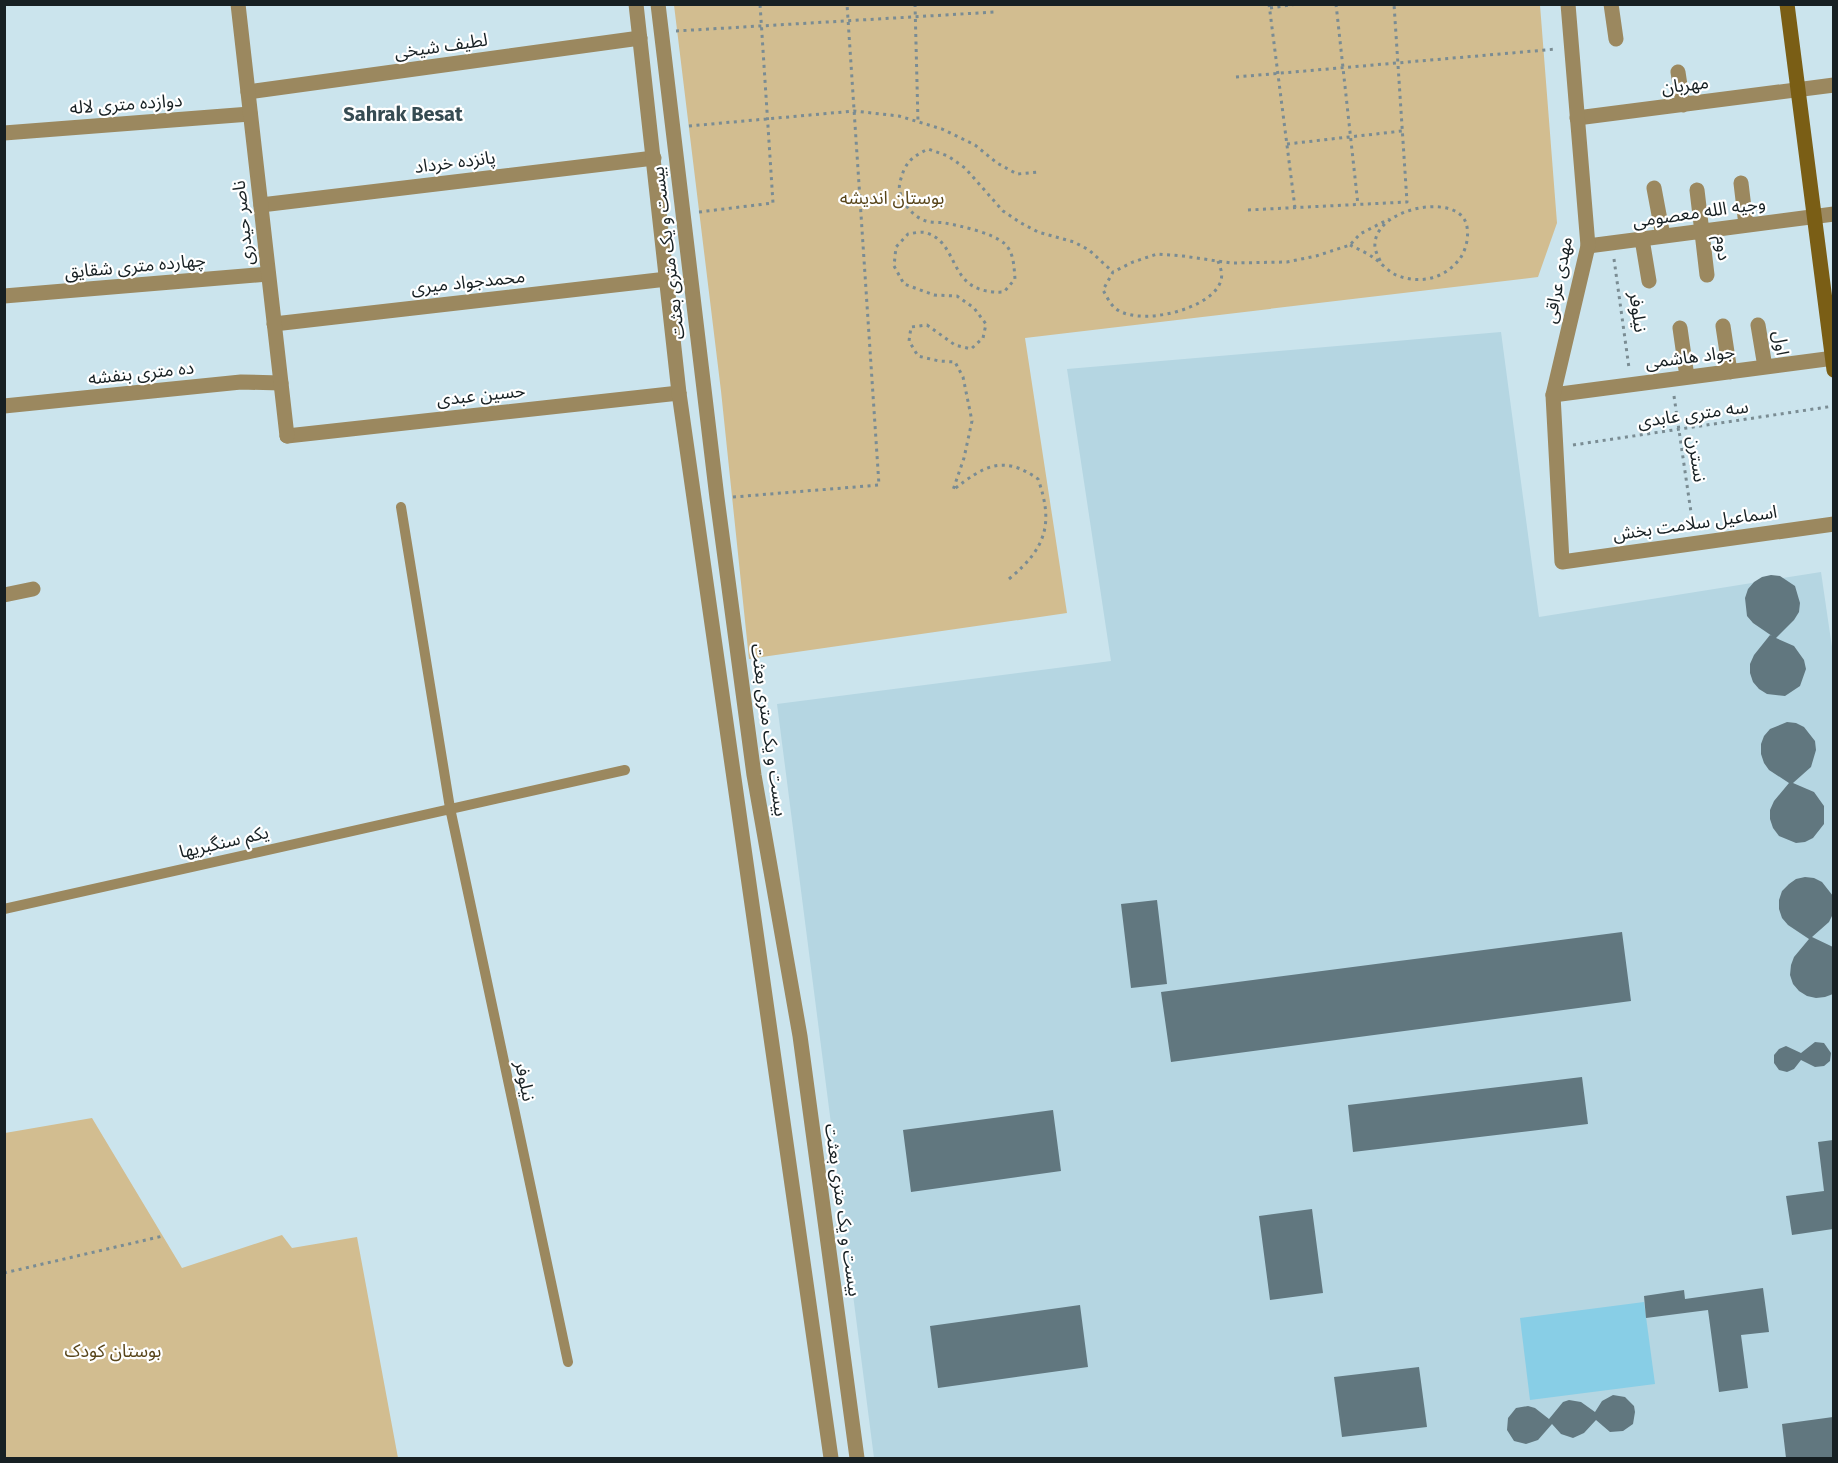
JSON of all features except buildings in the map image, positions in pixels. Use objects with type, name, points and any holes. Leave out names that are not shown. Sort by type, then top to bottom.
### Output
[{"type":"main road","points":[[1787,4],[1833,362]]},
{"type":"street","name":"ناصر حیدری","points":[[238,4],[287,436]]},
{"type":"street","name":"بیست و یک متری بعثت","points":[[636,4],[679,393],[831,1458]]},
{"type":"street","name":"بیست و یک متری بعثت","points":[[658,4],[717,498],[754,775],[800,1036],[857,1458]]},
{"type":"street","points":[[1611,4],[1616,39]]},
{"type":"street","name":"مهدی عراقی","points":[[1562,562],[1553,395],[1588,246],[1569,5]]},
{"type":"street","name":"لطیف شیخی","points":[[248,92],[640,38]]},
{"type":"street","points":[[1678,72],[1683,105]]},
{"type":"street","name":"مهربان","points":[[1577,118],[1833,85]]},
{"type":"street","name":"دوازده متری لاله","points":[[4,133],[250,114]]},
{"type":"street","name":"پانزده خرداد","points":[[261,205],[654,158]]},
{"type":"street","points":[[1741,183],[1746,225]]},
{"type":"street","points":[[1654,189],[1663,236]]},
{"type":"street","name":"دوم","points":[[1697,190],[1707,275]]},
{"type":"street","name":"وجیه الله معصومی","points":[[1588,246],[1833,214]]},
{"type":"street","points":[[1642,239],[1649,281]]},
{"type":"street","name":"چهارده متری شقایق","points":[[4,296],[268,274]]},
{"type":"street","name":"محمدجواد میری","points":[[274,324],[667,279]]},
{"type":"street","name":"اول","points":[[1758,325],[1765,367]]},
{"type":"street","points":[[1723,326],[1730,372]]},
{"type":"street","points":[[1680,328],[1688,377]]},
{"type":"street","name":"جواد هاشمی","points":[[1553,395],[1765,367],[1833,362]]},
{"type":"street","name":"ده متری بنفشه","points":[[4,406],[241,382],[280,383]]},
{"type":"street","name":"حسین عبدی","points":[[287,436],[679,393]]},
{"type":"street","name":"اسماعیل سلامت بخش","points":[[1562,562],[1833,524]]},
{"type":"street","points":[[4,595],[33,590]]},
{"type":"lane","name":"نیلوفر","points":[[401,507],[450,808],[568,1362]]},
{"type":"lane","name":"یکم سنگبریها","points":[[4,909],[625,770]]},
{"type":"path","points":[[699,212],[773,202],[760,4]]},
{"type":"path","points":[[717,498],[879,485],[847,4]]},
{"type":"path","points":[[915,4],[918,122]]},
{"type":"path","points":[[1295,208],[1270,6],[1297,4]]},
{"type":"path","points":[[1336,4],[1358,205]]},
{"type":"path","points":[[1248,210],[1407,202],[1394,4]]},
{"type":"path","points":[[662,33],[995,12]]},
{"type":"path","points":[[1236,77],[1572,48]]},
{"type":"path","points":[[689,126],[854,111],[899,117],[942,129],[975,145],[997,163],[1017,174],[1039,172]]},
{"type":"path","points":[[1287,144],[1402,131]]},
{"type":"path","points":[[1010,579],[1029,562],[1043,536],[1047,515],[1038,479],[1023,468],[1007,464],[984,469],[953,490],[964,458],[972,421],[963,377],[955,362],[918,356],[909,341],[911,327],[927,325],[955,345],[971,349],[983,338],[986,324],[974,308],[957,296],[934,295],[904,284],[894,266],[896,247],[908,234],[925,232],[940,240],[958,273],[973,286],[990,293],[1004,292],[1015,279],[1014,259],[1005,244],[987,235],[965,227],[926,221],[913,212],[905,204],[899,188],[903,170],[912,157],[928,150],[948,156],[965,168],[1003,212],[1038,232],[1074,242],[1089,250],[1113,272]]},
{"type":"path","points":[[1218,261],[1222,273],[1221,282],[1211,294],[1195,305],[1179,311],[1152,316],[1131,315],[1113,307],[1103,290],[1113,272],[1157,254],[1266,264],[1287,262],[1350,245],[1360,234],[1408,210],[1444,207],[1459,213],[1466,222],[1467,240],[1462,256],[1450,271],[1436,278],[1417,280],[1395,274],[1373,257],[1350,245]]},
{"type":"path","points":[[1382,265],[1375,248],[1377,232],[1389,219]]},
{"type":"path","name":"نیلوفر","points":[[1612,243],[1632,385]]},
{"type":"path","name":"نسترن","points":[[1672,380],[1695,543]]},
{"type":"path","name":"سه متری عابدی","points":[[1556,447],[1833,406]]},
{"type":"path","points":[[4,1273],[163,1236]]},
{"type":"shaded area","points":[[1501,332],[1539,617],[1821,572],[1834,661],[1833,1458],[874,1458],[777,704],[1111,661],[1067,369]]},
{"type":"green space","name":"بوستان اندیشه","points":[[674,5],[1540,5],[1557,223],[1538,277],[1025,338],[1067,613],[749,659],[721,391]]},
{"type":"green space","name":"بوستان کودک","points":[[92,1118],[182,1268],[282,1235],[292,1248],[357,1237],[398,1458],[5,1458],[5,1133]]},
{"type":"water","points":[[1644,1302],[1655,1384],[1530,1400],[1520,1318]]},
{"type":"district","name":"Sahrak Besat","points":[[403,114]]}]
